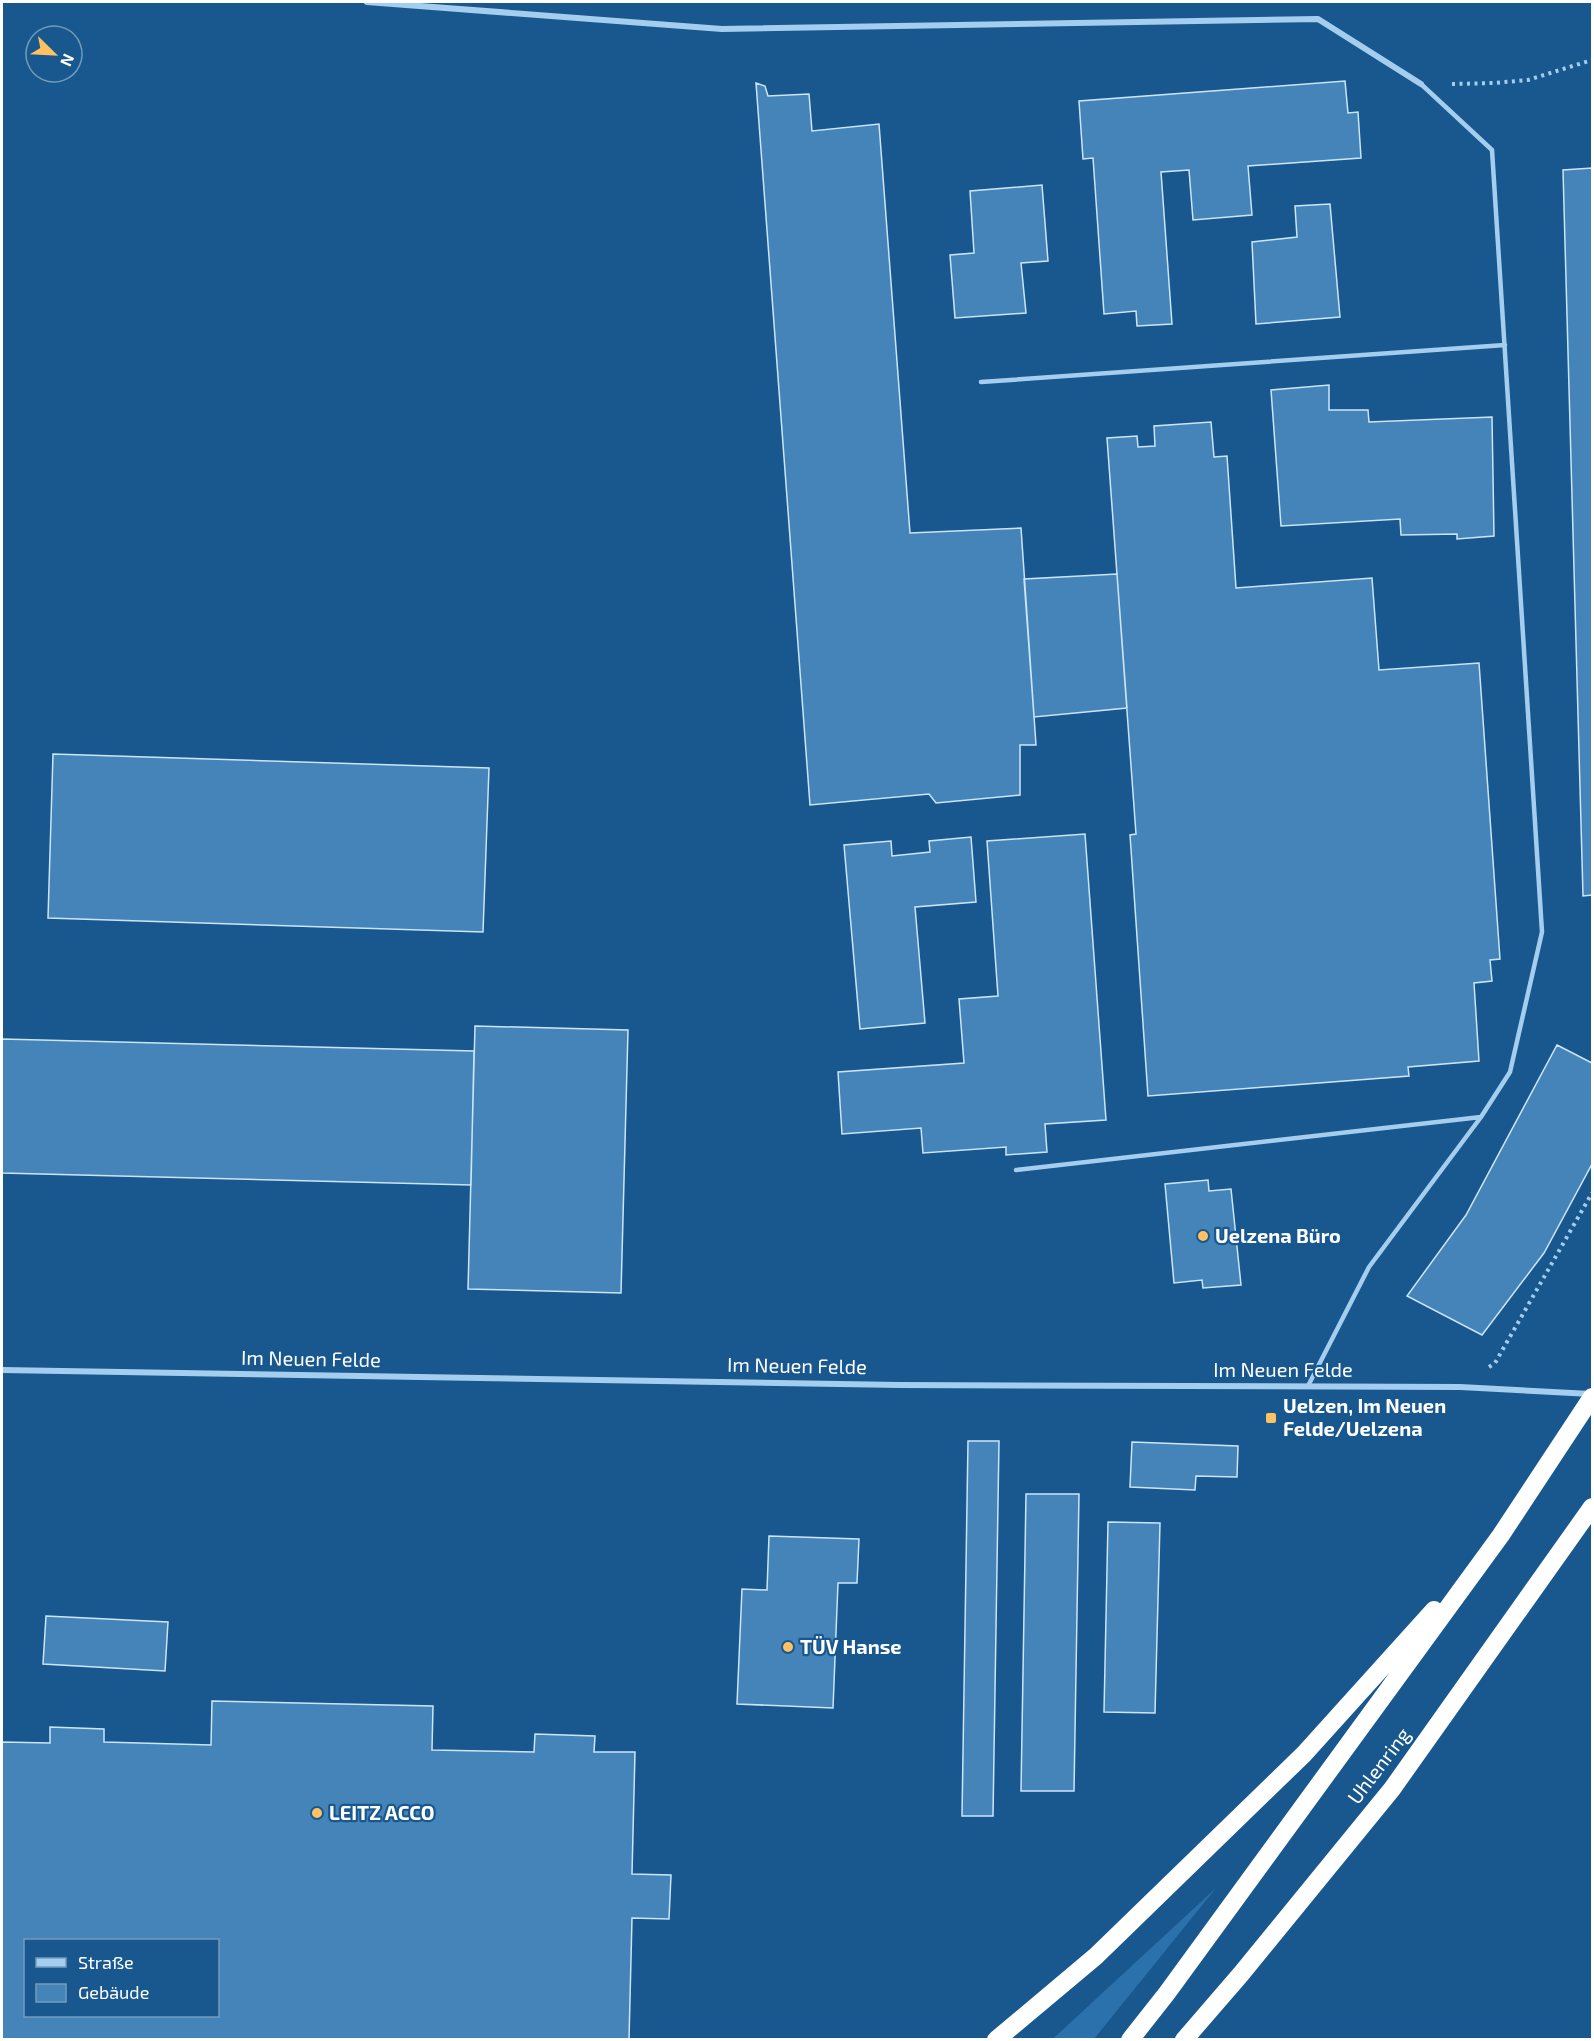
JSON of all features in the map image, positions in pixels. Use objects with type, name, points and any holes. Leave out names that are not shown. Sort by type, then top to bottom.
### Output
[{"type":"highway","points":[[1130,2040],[1501,1535],[1593,1396]]},
{"type":"highway","name":"Uhlenring","points":[[1184,2040],[1392,1789],[1593,1507]]},
{"type":"highway","points":[[996,2040],[1096,1956],[1304,1754],[1501,1535]]},
{"type":"street","points":[[367,2],[722,29],[1318,19],[1421,84]]},
{"type":"street","name":"Im Neuen Felde","points":[[2,1370],[911,1385],[1460,1387],[1593,1396]]},
{"type":"lane","points":[[1308,1386],[1369,1267],[1481,1117],[1510,1072],[1542,932],[1492,150],[1421,84]]},
{"type":"lane","points":[[981,382],[1505,345]]},
{"type":"lane","points":[[1016,1170],[1481,1117]]},
{"type":"path","points":[[1421,84],[1528,80],[1593,60]]},
{"type":"path","points":[[1460,1387],[1495,1363],[1593,1193]]},
{"type":"shaded area","points":[[1216,1888],[1094,2039],[1052,2039],[1056,2036]]},
{"type":"building","points":[[1345,81],[1348,113],[1358,112],[1361,158],[1248,166],[1252,215],[1193,220],[1189,170],[1161,172],[1172,324],[1137,326],[1136,311],[1104,314],[1093,158],[1083,159],[1079,101]]},
{"type":"building","points":[[756,83],[765,86],[768,96],[809,94],[812,131],[879,124],[910,533],[1021,528],[1036,745],[1020,745],[1020,795],[936,803],[929,794],[810,805]]},
{"type":"building","points":[[1592,168],[1592,895],[1583,896],[1563,170]]},
{"type":"building","points":[[1042,185],[1048,261],[1021,263],[1026,313],[955,318],[950,255],[974,253],[970,191]]},
{"type":"building","points":[[1330,204],[1340,317],[1256,324],[1252,242],[1297,237],[1295,206]]},
{"type":"building","points":[[1329,385],[1329,410],[1368,410],[1369,422],[1492,417],[1494,536],[1457,539],[1457,534],[1401,535],[1400,519],[1281,526],[1271,390]]},
{"type":"building","points":[[1211,422],[1214,457],[1227,456],[1236,588],[1372,578],[1379,670],[1479,663],[1500,959],[1490,960],[1492,981],[1474,983],[1479,1061],[1408,1067],[1409,1076],[1148,1096],[1130,835],[1136,834],[1107,438],[1137,436],[1138,447],[1155,446],[1154,426]]},
{"type":"building","points":[[1117,574],[1127,708],[1034,717],[1024,579]]},
{"type":"building","points":[[53,754],[489,768],[483,932],[48,918]]},
{"type":"building","points":[[1085,834],[1106,1120],[1045,1124],[1047,1152],[1006,1155],[1006,1147],[923,1153],[921,1128],[842,1134],[838,1072],[964,1063],[959,999],[998,996],[987,841]]},
{"type":"building","points":[[971,837],[976,902],[915,907],[925,1023],[860,1029],[844,845],[891,841],[892,856],[930,852],[929,841]]},
{"type":"building","points":[[475,1026],[628,1030],[621,1293],[468,1289]]},
{"type":"building","points":[[2,1039],[474,1051],[471,1185],[2,1173]]},
{"type":"building","points":[[1557,1045],[1592,1063],[1592,1164],[1544,1253],[1482,1335],[1407,1296],[1466,1215]]},
{"type":"building","name":"Uelzena Büro","points":[[1208,1180],[1209,1191],[1231,1189],[1241,1285],[1203,1288],[1202,1280],[1174,1283],[1165,1184]]},
{"type":"building","points":[[968,1441],[999,1441],[993,1816],[962,1816]]},
{"type":"building","points":[[1132,1442],[1238,1446],[1237,1477],[1196,1476],[1195,1490],[1130,1487]]},
{"type":"building","points":[[1026,1494],[1079,1494],[1074,1791],[1021,1791]]},
{"type":"building","points":[[1108,1522],[1160,1523],[1155,1713],[1104,1712]]},
{"type":"building","name":"TÜV Hanse","points":[[769,1536],[859,1539],[857,1583],[838,1583],[833,1708],[737,1704],[742,1589],[767,1590]]},
{"type":"building","points":[[46,1616],[168,1622],[165,1671],[43,1664]]},
{"type":"building","name":"LEITZ ACCO","points":[[212,1701],[433,1706],[432,1750],[534,1752],[535,1734],[595,1736],[594,1752],[635,1752],[632,1874],[671,1875],[669,1919],[632,1918],[629,2040],[2,2040],[2,1742],[50,1743],[50,1727],[104,1729],[104,1742],[211,1745]]},
{"type":"place","name":"Uelzena Büro","points":[[1203,1236]]},
{"type":"place","name":"Uelzen, Im Neuen Felde/Uelzena","points":[[1271,1418]]},
{"type":"place","name":"TÜV Hanse","points":[[788,1647]]},
{"type":"place","name":"LEITZ ACCO","points":[[317,1813]]}]
